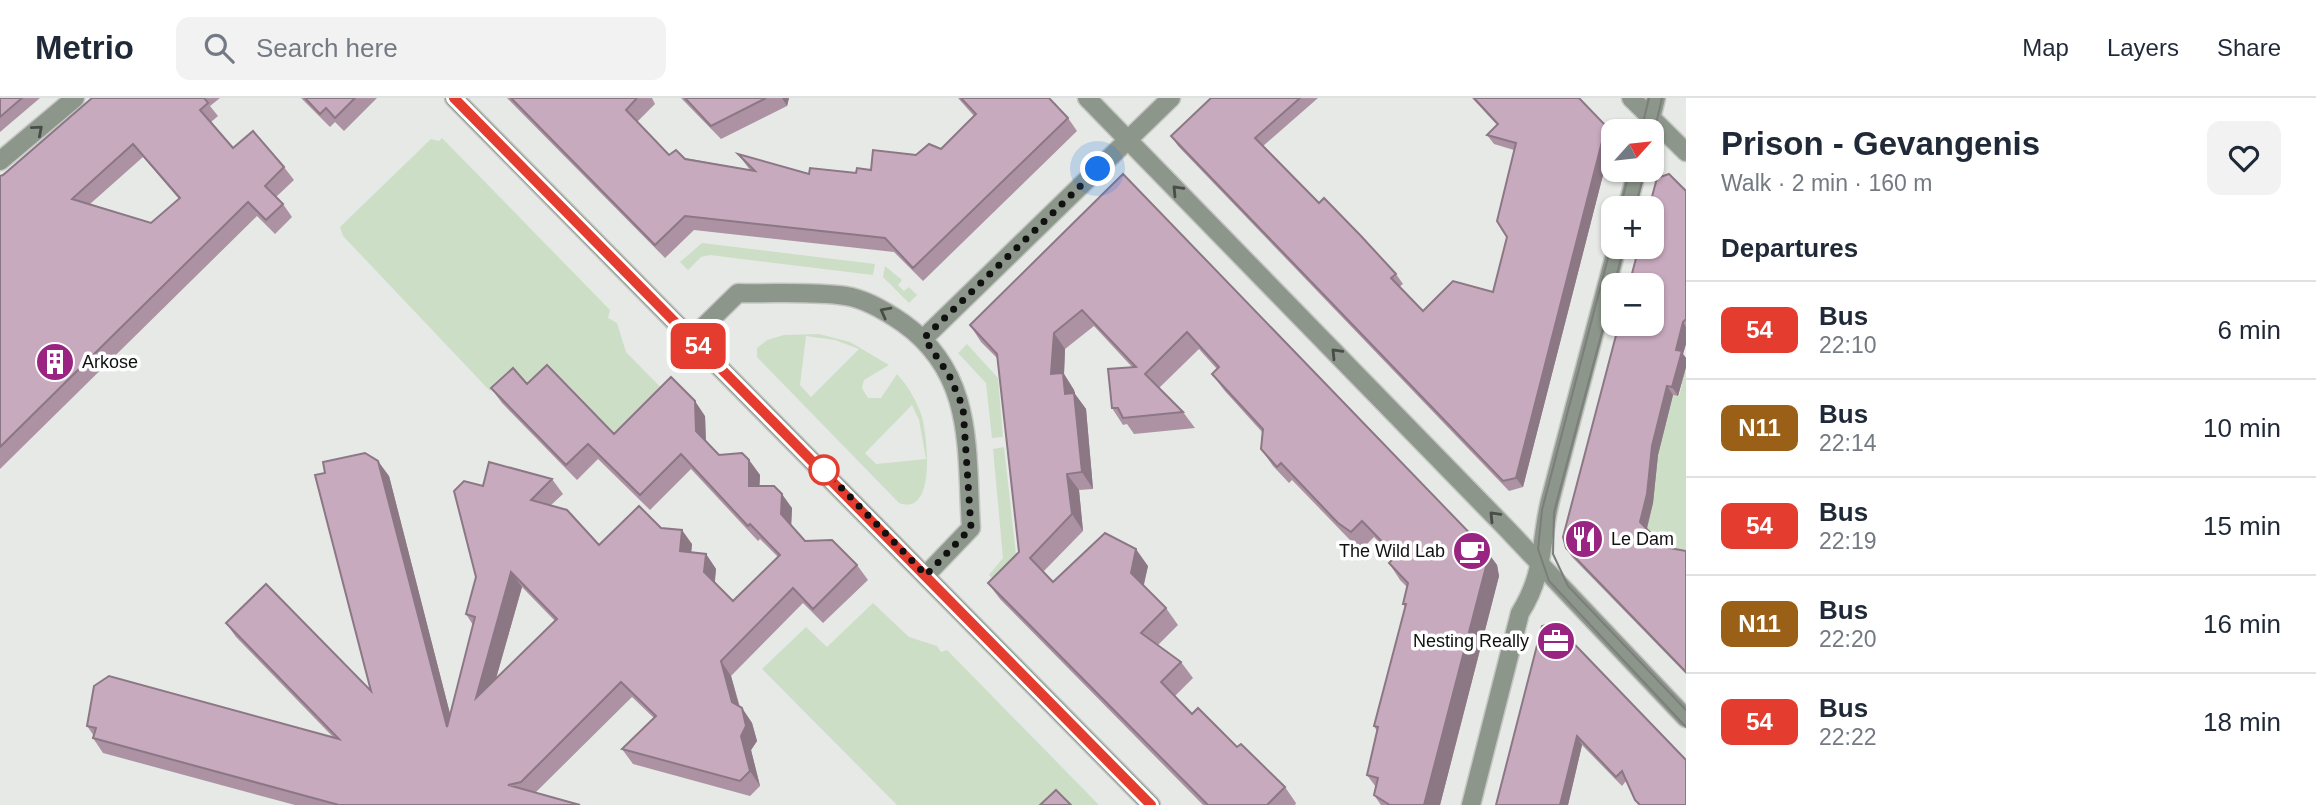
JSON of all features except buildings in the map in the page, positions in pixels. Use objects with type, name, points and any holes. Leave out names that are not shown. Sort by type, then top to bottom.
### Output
[{"type":"street","points":[[0,162],[75,98]]},
{"type":"street","points":[[454,98],[1151,805]]},
{"type":"street","points":[[924,338],[1171,98]]},
{"type":"street","points":[[1631,98],[1646,119]]},
{"type":"street","points":[[1650,119],[1656,98]]},
{"type":"street","points":[[1092,103],[1686,718]]},
{"type":"street","points":[[1664,135],[1686,152]]},
{"type":"street","points":[[1471,805],[1520,612],[1532,594],[1541,566],[1548,511],[1614,259]]},
{"type":"street","points":[[691,339],[738,293],[847,296],[886,310],[924,338],[949,375],[963,407],[971,528],[926,575]]},
{"type":"green space","points":[[442,138],[610,310],[608,318],[617,323],[626,352],[673,400],[625,449],[542,395],[502,380],[490,391],[343,236],[340,227],[431,139],[439,141]]},
{"type":"green space","points":[[702,243],[875,264],[873,275],[710,255],[701,257],[688,270],[680,262]]},
{"type":"green space","points":[[885,266],[902,280],[898,285],[904,291],[909,287],[917,295],[909,303],[883,277]]},
{"type":"green space","points":[[819,334],[850,342],[889,365],[864,380],[862,388],[868,398],[881,398],[897,374],[918,405],[924,426],[927,472],[919,498],[911,504],[899,503],[757,357],[757,348],[767,340],[784,335]],"holes":[[[806,336],[835,340],[859,349],[811,397],[800,385]],[[912,405],[919,420],[926,459],[876,464],[865,453]]]},
{"type":"green space","points":[[967,344],[998,378],[1003,437],[992,438],[986,383],[958,353]]},
{"type":"green space","points":[[1679,366],[1686,368],[1686,568],[1640,527],[1672,395],[1679,396],[1682,385]]},
{"type":"green space","points":[[1004,447],[1017,564],[997,583],[989,575],[1003,558],[993,449]]},
{"type":"green space","points":[[873,603],[909,637],[937,646],[941,652],[947,650],[1099,805],[897,805],[762,669],[806,627],[827,647]]},
{"type":"tram line","points":[[1644,119],[1649,98]]},
{"type":"tram line","points":[[1657,119],[1662,98]]},
{"type":"tram line","points":[[1623,196],[1627,182]]},
{"type":"tram line","points":[[1638,196],[1642,182]]},
{"type":"tram line","points":[[1608,259],[1542,510],[1538,549],[1549,581],[1686,727]]},
{"type":"tram line","points":[[1617,273],[1621,259]]},
{"type":"tram line","points":[[1601,336],[1554,512],[1553,554],[1568,586],[1686,710]]},
{"type":"bus line","name":"54","points":[[454,98],[691,339],[788,433],[1151,805]]},
{"type":"place","name":"Arkose","points":[[55,362]]},
{"type":"place","name":"Le Dam","points":[[1584,539]]},
{"type":"place","name":"The Wild Lab","points":[[1472,551]]},
{"type":"place","name":"Nesting Really","points":[[1556,641]]},
{"type":"route","points":[[824,470],[926,575],[971,528],[963,407],[949,375],[924,338],[1098,169]]}]
